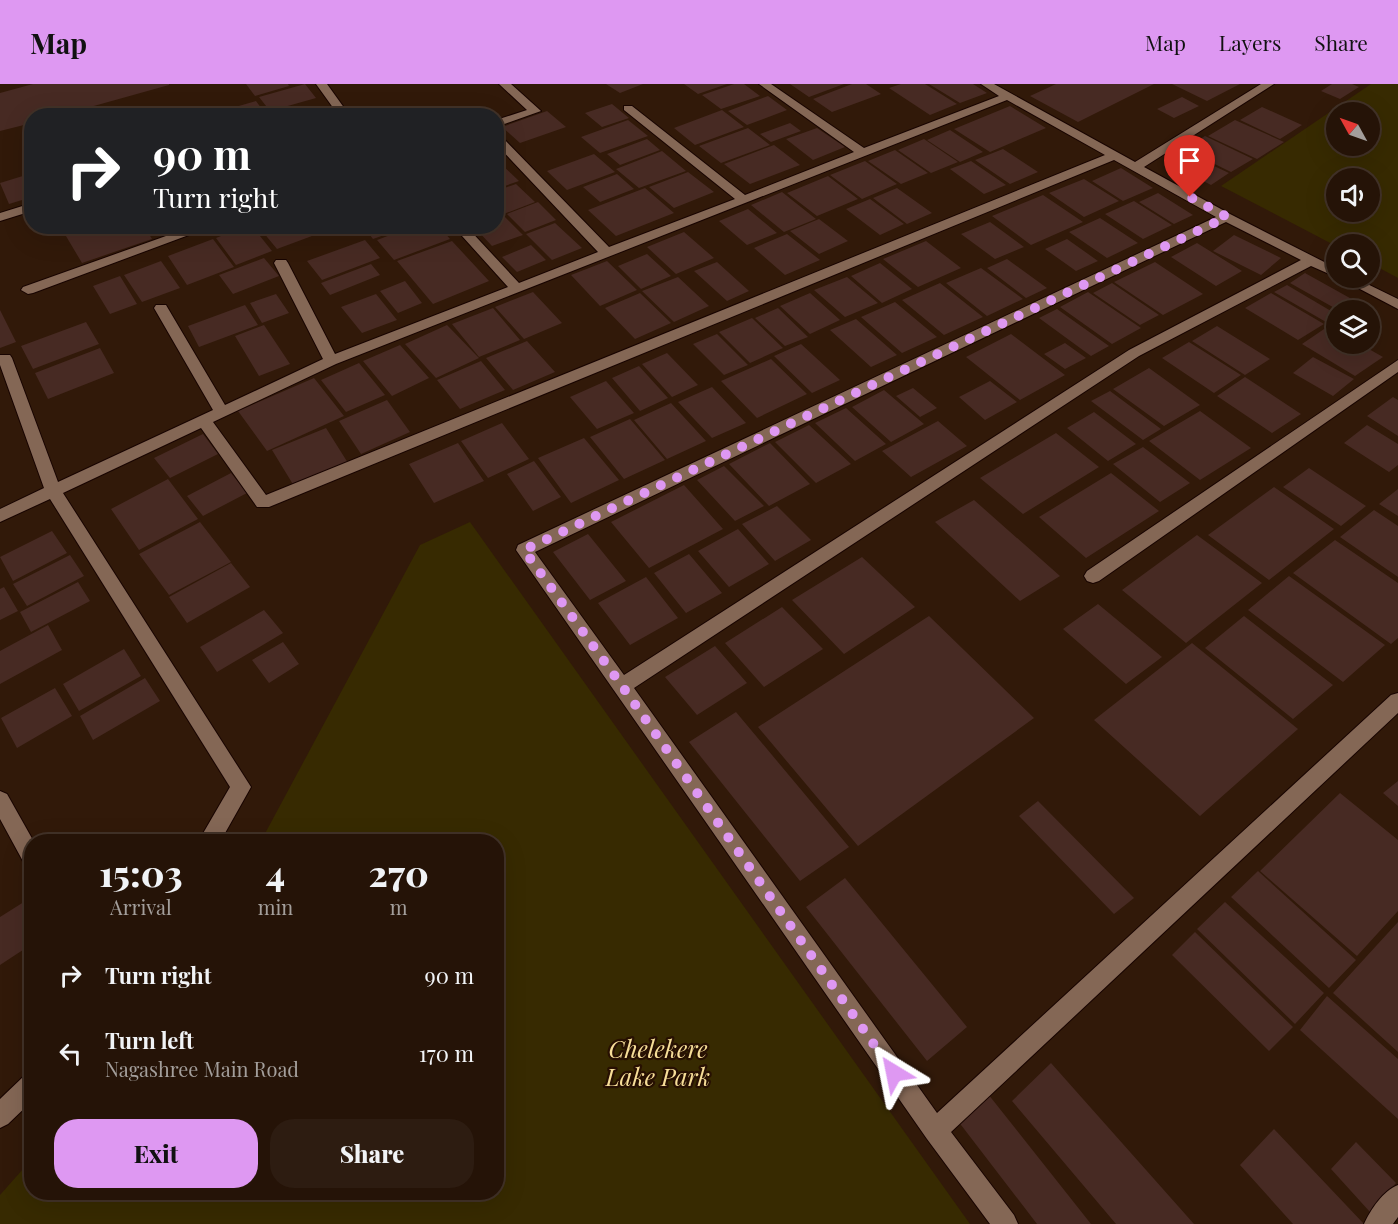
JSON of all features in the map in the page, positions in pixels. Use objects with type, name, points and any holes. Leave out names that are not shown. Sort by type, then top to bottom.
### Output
[{"type":"street","points":[[321,84],[339,108]]},
{"type":"street","points":[[504,84],[535,111],[504,121]]},
{"type":"street","points":[[764,84],[864,154]]},
{"type":"street","points":[[986,84],[1227,217],[1326,268]]},
{"type":"street","points":[[1136,167],[1269,84]]},
{"type":"street","points":[[0,516],[331,361],[1008,96]]},
{"type":"street","points":[[628,108],[744,200]]},
{"type":"street","points":[[504,145],[607,253]]},
{"type":"street","points":[[204,421],[263,503],[1115,155]]},
{"type":"street","points":[[0,217],[24,210]]},
{"type":"street","points":[[1005,1224],[935,1131],[524,550],[1227,217]]},
{"type":"street","points":[[28,290],[185,234]]},
{"type":"street","points":[[466,234],[516,288]]},
{"type":"street","points":[[622,686],[1134,353],[1312,260]]},
{"type":"street","points":[[281,263],[331,361]]},
{"type":"street","points":[[1365,288],[1398,305]]},
{"type":"street","points":[[161,308],[222,413]]},
{"type":"street","points":[[0,360],[5,358],[53,491],[241,787],[213,834]]},
{"type":"street","points":[[1093,576],[1398,365]]},
{"type":"street","points":[[935,1131],[1398,701]]},
{"type":"street","points":[[0,800],[24,844]]},
{"type":"street","points":[[0,1116],[24,1092]]},
{"type":"street","points":[[1377,1224],[1398,1197]]},
{"type":"green space","points":[[1371,84],[1398,84],[1398,278],[1380,268],[1380,234],[1326,234],[1326,241],[1221,186],[1326,115],[1326,156],[1380,156],[1380,102],[1345,102]]},
{"type":"green space","name":"Chelekere Lake Park","points":[[470,522],[970,1224],[0,1224],[0,1195],[24,1168],[24,1200],[504,1200],[504,834],[265,834],[420,545]]},
{"type":"building","points":[[33,84],[169,84],[87,108],[24,108],[24,125],[0,131],[0,93]]},
{"type":"building","points":[[246,84],[288,84],[289,86],[255,96]]},
{"type":"building","points":[[305,84],[316,98],[281,108],[268,108],[259,97]]},
{"type":"building","points":[[606,84],[643,84],[620,93]]},
{"type":"building","points":[[684,84],[727,84],[698,94]]},
{"type":"building","points":[[734,84],[744,84],[760,96],[721,109],[702,95]]},
{"type":"building","points":[[790,84],[844,84],[809,97]]},
{"type":"building","points":[[852,84],[866,84],[881,94],[832,112],[813,99]]},
{"type":"building","points":[[901,84],[925,84],[957,104],[930,115],[889,88]]},
{"type":"building","points":[[929,84],[973,84],[987,93],[960,103]]},
{"type":"building","points":[[1056,84],[1154,84],[1078,122],[1030,96]]},
{"type":"building","points":[[1172,84],[1240,84],[1207,101]]},
{"type":"building","points":[[1332,84],[1352,84],[1359,87],[1340,99],[1321,91]]},
{"type":"building","points":[[768,96],[787,110],[747,125],[728,111]]},
{"type":"building","points":[[1182,97],[1199,106],[1174,118],[1157,109]]},
{"type":"building","points":[[256,101],[261,108],[232,108]]},
{"type":"building","points":[[612,104],[629,118],[602,127],[585,113]]},
{"type":"building","points":[[1010,106],[1046,128],[990,152],[954,129]]},
{"type":"building","points":[[1262,107],[1302,125],[1280,139],[1240,120]]},
{"type":"building","points":[[722,110],[744,127],[695,145],[674,128]]},
{"type":"building","points":[[547,111],[566,127],[520,143],[504,126]]},
{"type":"building","points":[[628,120],[648,136],[600,153],[581,137]]},
{"type":"building","points":[[1235,120],[1284,142],[1257,159],[1208,136]]},
{"type":"building","points":[[790,123],[801,131],[771,142],[760,134]]},
{"type":"building","points":[[748,128],[770,145],[721,163],[699,146]]},
{"type":"building","points":[[817,128],[845,147],[813,160],[786,139]]},
{"type":"building","points":[[950,130],[983,152],[960,162],[927,140]]},
{"type":"building","points":[[1205,136],[1253,159],[1231,172],[1184,149]]},
{"type":"building","points":[[647,139],[660,150],[620,165],[607,154]]},
{"type":"building","points":[[924,139],[958,162],[931,173],[898,150]]},
{"type":"building","points":[[774,145],[800,165],[750,184],[724,164]]},
{"type":"building","points":[[1003,149],[1038,172],[1010,184],[975,160]]},
{"type":"building","points":[[895,150],[928,173],[901,184],[868,161]]},
{"type":"building","points":[[662,151],[686,171],[639,188],[616,169]]},
{"type":"building","points":[[1182,151],[1229,173],[1211,185],[1165,161]]},
{"type":"building","points":[[594,154],[615,172],[567,190],[547,171]]},
{"type":"building","points":[[865,161],[897,184],[862,199],[830,175]]},
{"type":"building","points":[[971,161],[1006,185],[984,194],[950,169]]},
{"type":"building","points":[[504,167],[519,181],[504,186]]},
{"type":"building","points":[[1121,168],[1153,188],[1123,201],[1092,181]]},
{"type":"building","points":[[688,172],[714,192],[674,208],[649,187]]},
{"type":"building","points":[[617,174],[634,189],[600,202],[583,187]]},
{"type":"building","points":[[24,176],[24,199],[9,204],[0,183]]},
{"type":"building","points":[[828,176],[858,199],[817,216],[787,193]]},
{"type":"building","points":[[1084,179],[1119,201],[1084,217],[1049,193]]},
{"type":"building","points":[[516,184],[535,202],[504,214],[504,188]]},
{"type":"building","points":[[645,188],[674,213],[616,236],[588,210]]},
{"type":"building","points":[[897,188],[932,213],[907,224],[873,198]]},
{"type":"building","points":[[782,192],[816,219],[784,232],[751,205]]},
{"type":"building","points":[[1158,193],[1193,215],[1174,224],[1139,202]]},
{"type":"building","points":[[1043,195],[1083,222],[1031,245],[992,216]]},
{"type":"building","points":[[870,199],[904,224],[880,235],[846,209]]},
{"type":"building","points":[[1134,201],[1172,225],[1143,239],[1105,214]]},
{"type":"building","points":[[538,202],[556,220],[525,232],[507,214]]},
{"type":"building","points":[[748,209],[777,233],[747,245],[719,221]]},
{"type":"building","points":[[504,216],[523,235],[492,246],[481,234],[504,234]]},
{"type":"building","points":[[1100,218],[1138,243],[1107,258],[1069,232]]},
{"type":"building","points":[[819,219],[848,241],[819,254],[790,231]]},
{"type":"building","points":[[990,222],[1024,247],[995,259],[961,234]]},
{"type":"building","points":[[555,223],[582,248],[552,260],[526,234]]},
{"type":"building","points":[[684,232],[714,258],[676,274],[647,247]]},
{"type":"building","points":[[65,234],[149,234],[152,239],[82,263]]},
{"type":"building","points":[[226,234],[258,234],[272,251],[236,265],[216,238]]},
{"type":"building","points":[[265,234],[310,234],[312,236],[277,249]]},
{"type":"building","points":[[369,234],[387,234],[373,239]]},
{"type":"building","points":[[393,234],[446,234],[450,239],[394,260],[377,240]]},
{"type":"building","points":[[787,234],[820,260],[785,275],[754,248]]},
{"type":"building","points":[[1234,235],[1281,258],[1261,275],[1213,251]]},
{"type":"building","points":[[213,239],[234,267],[187,285],[168,256]]},
{"type":"building","points":[[1067,239],[1098,261],[1076,271],[1045,249]]},
{"type":"building","points":[[365,240],[380,258],[322,280],[307,261]]},
{"type":"building","points":[[452,241],[489,281],[433,304],[397,261]]},
{"type":"building","points":[[926,241],[961,268],[918,287],[883,259]]},
{"type":"building","points":[[1197,243],[1242,271],[1216,286],[1171,257]]},
{"type":"building","points":[[531,245],[546,260],[517,272],[502,257]]},
{"type":"building","points":[[647,254],[671,276],[641,289],[618,266]]},
{"type":"building","points":[[264,258],[279,276],[233,294],[219,275]]},
{"type":"building","points":[[1007,259],[1047,288],[1026,298],[987,268]]},
{"type":"building","points":[[161,261],[180,288],[142,302],[124,275]]},
{"type":"building","points":[[607,261],[637,290],[600,306],[571,275]]},
{"type":"building","points":[[717,262],[749,291],[727,301],[694,271]]},
{"type":"building","points":[[1155,262],[1203,294],[1163,315],[1114,282]]},
{"type":"building","points":[[880,263],[912,289],[882,303],[851,276]]},
{"type":"building","points":[[371,264],[380,275],[330,295],[321,283]]},
{"type":"building","points":[[981,268],[1023,299],[987,316],[946,283]]},
{"type":"building","points":[[1305,273],[1326,285],[1326,288],[1332,288],[1353,300],[1326,300],[1326,303],[1290,283]]},
{"type":"building","points":[[120,276],[137,304],[110,314],[93,286]]},
{"type":"building","points":[[678,277],[709,306],[674,322],[642,291]]},
{"type":"building","points":[[847,277],[878,303],[845,317],[814,290]]},
{"type":"building","points":[[405,281],[422,303],[398,313],[380,291]]},
{"type":"building","points":[[940,283],[983,317],[944,335],[902,300]]},
{"type":"building","points":[[1112,283],[1159,315],[1140,325],[1093,293]]},
{"type":"building","points":[[1287,285],[1326,308],[1326,322],[1274,292]]},
{"type":"building","points":[[533,292],[562,323],[524,339],[495,307]]},
{"type":"building","points":[[1088,292],[1141,328],[1112,344],[1060,307]]},
{"type":"building","points":[[640,293],[671,323],[635,339],[605,308]]},
{"type":"building","points":[[810,293],[840,320],[810,334],[780,306]]},
{"type":"building","points":[[1271,293],[1324,324],[1298,340],[1245,308]]},
{"type":"building","points":[[276,294],[289,313],[262,323],[250,303]]},
{"type":"building","points":[[376,294],[397,320],[362,333],[341,307]]},
{"type":"building","points":[[895,302],[937,337],[902,353],[861,317]]},
{"type":"building","points":[[245,305],[258,325],[199,347],[188,326]]},
{"type":"building","points":[[493,308],[520,340],[479,357],[452,324]]},
{"type":"building","points":[[778,308],[808,337],[785,346],[755,318]]},
{"type":"building","points":[[1057,309],[1109,346],[1091,356],[1039,318]]},
{"type":"building","points":[[0,310],[16,342],[0,348]]},
{"type":"building","points":[[752,318],[783,348],[750,363],[719,332]]},
{"type":"building","points":[[856,319],[897,355],[871,367],[830,330]]},
{"type":"building","points":[[86,322],[99,344],[33,369],[21,346]]},
{"type":"building","points":[[264,325],[290,364],[259,376],[235,336]]},
{"type":"building","points":[[447,325],[479,358],[436,378],[405,344]]},
{"type":"building","points":[[1217,326],[1270,359],[1245,375],[1192,341]]},
{"type":"building","points":[[1326,328],[1326,354],[1378,354],[1383,357],[1355,376],[1302,344]]},
{"type":"building","points":[[717,334],[748,365],[724,375],[693,344]]},
{"type":"building","points":[[1011,334],[1065,375],[1020,400],[966,357]]},
{"type":"building","points":[[527,341],[555,372],[513,390],[486,358]]},
{"type":"building","points":[[1189,342],[1241,375],[1214,393],[1162,358]]},
{"type":"building","points":[[1065,343],[1086,358],[1065,369],[1044,354]]},
{"type":"building","points":[[801,344],[840,380],[812,393],[774,356]]},
{"type":"building","points":[[400,345],[429,378],[392,396],[363,361]]},
{"type":"building","points":[[100,348],[114,373],[48,399],[35,373]]},
{"type":"building","points":[[667,353],[698,385],[672,397],[642,364]]},
{"type":"building","points":[[1313,357],[1354,379],[1333,396],[1293,373]]},
{"type":"building","points":[[771,359],[807,394],[757,418],[721,381]]},
{"type":"building","points":[[481,361],[505,390],[460,409],[437,380]]},
{"type":"building","points":[[359,363],[385,395],[346,412],[321,380]]},
{"type":"building","points":[[639,366],[668,398],[640,411],[612,378]]},
{"type":"building","points":[[1149,368],[1200,405],[1164,426],[1113,389]]},
{"type":"building","points":[[1245,377],[1301,414],[1272,433],[1217,396]]},
{"type":"building","points":[[314,378],[344,416],[267,451],[238,411]]},
{"type":"building","points":[[606,381],[634,413],[597,429],[570,397]]},
{"type":"building","points":[[990,381],[1017,402],[985,420],[959,397]]},
{"type":"building","points":[[712,387],[746,423],[712,438],[678,402]]},
{"type":"building","points":[[913,388],[937,408],[920,417],[896,396]]},
{"type":"building","points":[[884,390],[924,424],[891,442],[852,407]]},
{"type":"building","points":[[1110,391],[1161,429],[1143,440],[1091,401]]},
{"type":"building","points":[[1393,397],[1398,400],[1398,436],[1367,416]]},
{"type":"building","points":[[387,400],[410,432],[361,454],[339,421]]},
{"type":"building","points":[[671,403],[706,441],[667,459],[634,420]]},
{"type":"building","points":[[846,408],[886,444],[855,461],[815,423]]},
{"type":"building","points":[[1200,411],[1251,448],[1200,480],[1149,441]]},
{"type":"building","points":[[1094,412],[1136,444],[1108,461],[1067,428]]},
{"type":"building","points":[[630,419],[665,460],[624,479],[590,437]]},
{"type":"building","points":[[938,421],[967,446],[911,477],[882,451]]},
{"type":"building","points":[[502,423],[529,459],[488,478],[461,441]]},
{"type":"building","points":[[809,425],[851,464],[816,483],[775,442]]},
{"type":"building","points":[[1367,425],[1398,444],[1398,465],[1389,472],[1344,443]]},
{"type":"building","points":[[326,428],[348,463],[294,486],[272,450]]},
{"type":"building","points":[[1056,433],[1099,467],[1023,514],[980,478]]},
{"type":"building","points":[[203,434],[218,454],[170,478],[154,458]]},
{"type":"building","points":[[584,438],[619,480],[571,503],[538,458]]},
{"type":"building","points":[[458,443],[484,481],[434,503],[409,464]]},
{"type":"building","points":[[770,443],[810,484],[769,506],[729,464]]},
{"type":"building","points":[[1143,447],[1190,483],[1160,502],[1113,464]]},
{"type":"building","points":[[534,461],[561,497],[533,511],[507,474]]},
{"type":"building","points":[[724,466],[764,506],[735,521],[697,480]]},
{"type":"building","points":[[1309,468],[1366,506],[1341,526],[1283,487]]},
{"type":"building","points":[[231,473],[247,493],[203,516],[187,496]]},
{"type":"building","points":[[1111,473],[1159,511],[1086,558],[1039,517]]},
{"type":"building","points":[[168,479],[198,519],[139,550],[111,509]]},
{"type":"building","points":[[684,485],[723,529],[649,568],[611,522]]},
{"type":"building","points":[[1274,487],[1334,529],[1269,580],[1208,535]]},
{"type":"building","points":[[1398,489],[1398,516],[1379,504]]},
{"type":"building","points":[[974,500],[1060,576],[1020,601],[935,522]]},
{"type":"building","points":[[777,506],[811,540],[775,561],[742,524]]},
{"type":"building","points":[[1374,510],[1398,526],[1398,577],[1340,537]]},
{"type":"building","points":[[200,522],[231,562],[169,595],[139,554]]},
{"type":"building","points":[[738,529],[769,564],[729,587],[698,551]]},
{"type":"building","points":[[52,531],[67,553],[13,581],[0,557]]},
{"type":"building","points":[[588,534],[626,581],[590,600],[553,552]]},
{"type":"building","points":[[1197,535],[1262,583],[1186,643],[1122,590]]},
{"type":"building","points":[[1335,540],[1398,583],[1398,638],[1391,644],[1293,573]]},
{"type":"building","points":[[689,554],[722,593],[686,613],[654,573]]},
{"type":"building","points":[[70,555],[84,576],[27,606],[13,584]]},
{"type":"building","points":[[862,557],[915,607],[844,654],[792,600]]},
{"type":"building","points":[[231,563],[250,587],[187,623],[169,597]]},
{"type":"building","points":[[1289,576],[1385,645],[1343,682],[1248,610]]},
{"type":"building","points":[[646,577],[678,618],[630,645],[598,603]]},
{"type":"building","points":[[78,582],[90,601],[31,632],[20,612]]},
{"type":"building","points":[[4,587],[18,611],[0,620],[0,589]]},
{"type":"building","points":[[1098,604],[1162,657],[1126,684],[1063,629]]},
{"type":"building","points":[[782,607],[823,649],[764,687],[725,643]]},
{"type":"building","points":[[264,610],[283,633],[217,672],[200,647]]},
{"type":"building","points":[[929,616],[1034,718],[858,846],[758,727]]},
{"type":"building","points":[[1244,616],[1333,685],[1293,719],[1205,648]]},
{"type":"building","points":[[48,625],[62,650],[0,684],[0,651]]},
{"type":"building","points":[[283,642],[299,664],[269,683],[252,660]]},
{"type":"building","points":[[1192,643],[1298,729],[1200,816],[1094,720]]},
{"type":"building","points":[[715,646],[747,683],[697,715],[665,677]]},
{"type":"building","points":[[124,649],[141,676],[79,711],[63,684]]},
{"type":"building","points":[[145,678],[160,701],[93,740],[80,716]]},
{"type":"building","points":[[55,688],[72,716],[17,748],[1,718]]},
{"type":"building","points":[[736,712],[849,847],[800,881],[689,742]]},
{"type":"building","points":[[1398,781],[1398,806],[1383,793]]},
{"type":"building","points":[[1340,793],[1398,840],[1398,911],[1357,956],[1260,871]]},
{"type":"building","points":[[1038,801],[1134,898],[1114,914],[1019,816]]},
{"type":"building","points":[[1258,871],[1356,960],[1329,988],[1231,897]]},
{"type":"building","points":[[845,878],[967,1027],[927,1061],[806,907]]},
{"type":"building","points":[[24,902],[24,949],[0,965],[0,917]]},
{"type":"building","points":[[1225,902],[1324,993],[1295,1024],[1197,929]]},
{"type":"building","points":[[1398,922],[1398,1052],[1333,993]]},
{"type":"building","points":[[1195,932],[1293,1027],[1269,1051],[1172,955]]},
{"type":"building","points":[[1327,996],[1398,1059],[1398,1119],[1300,1030]]},
{"type":"building","points":[[1051,1063],[1194,1224],[1116,1224],[1012,1101]]},
{"type":"building","points":[[988,1094],[1091,1224],[1037,1224],[958,1121]]},
{"type":"building","points":[[1274,1129],[1364,1224],[1293,1224],[1240,1165]]},
{"type":"building","points":[[1356,1142],[1396,1183],[1370,1212],[1331,1169]]},
{"type":"route","points":[[894,1073],[524,550],[1227,217],[1190,197]]}]
